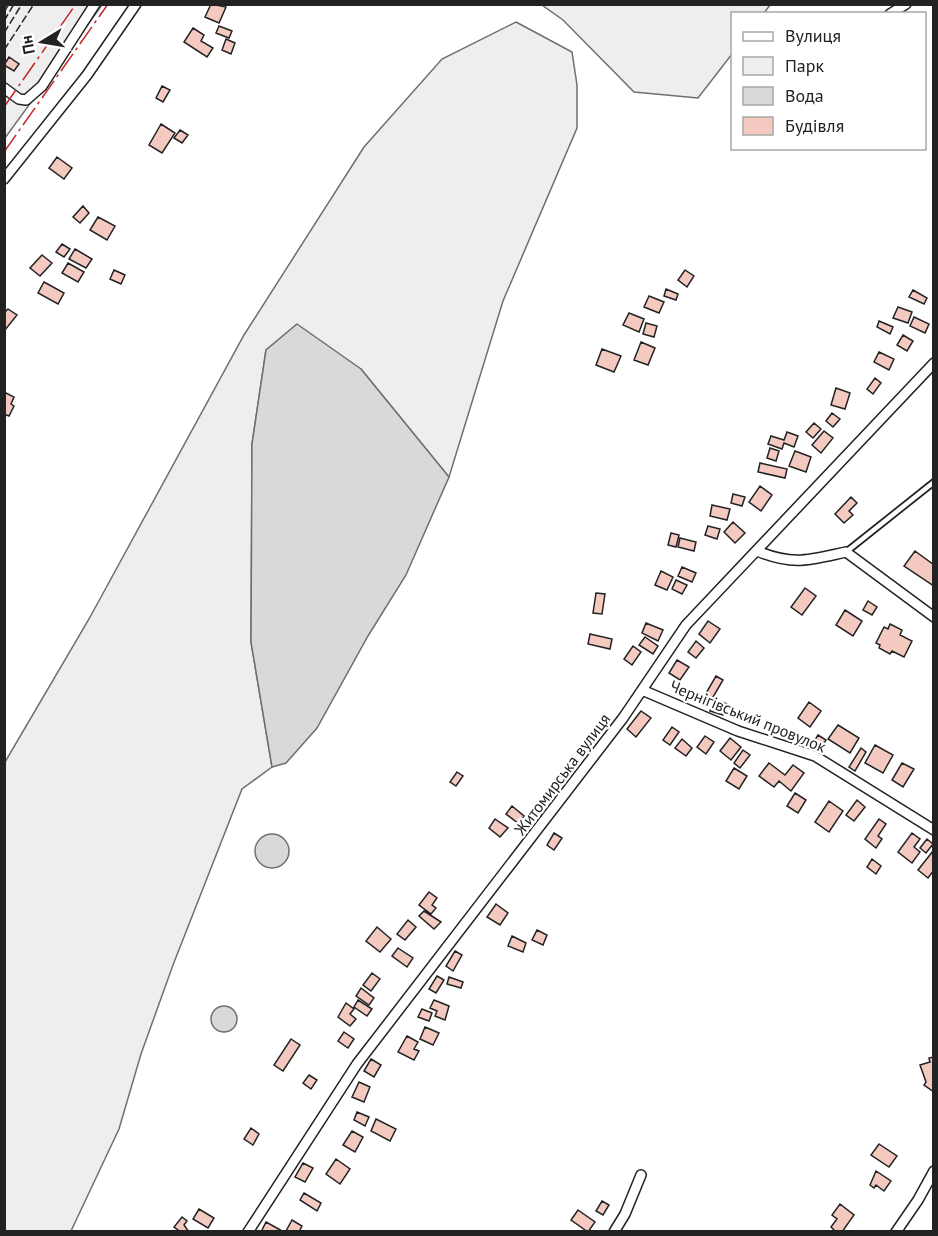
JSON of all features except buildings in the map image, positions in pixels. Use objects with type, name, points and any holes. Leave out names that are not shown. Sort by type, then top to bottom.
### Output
[{"type":"street","points":[[4,88],[20,99],[26,100],[42,86],[95,4]]},
{"type":"street","points":[[4,178],[87,75],[136,4]]},
{"type":"street","points":[[893,12],[906,4]]},
{"type":"street","name":"Житомирська вулиця","points":[[248,1232],[357,1064],[642,690],[686,626],[933,363]]},
{"type":"street","points":[[757,551],[782,561],[804,561],[846,552],[933,617]]},
{"type":"street","name":"Чернігівський провулок","points":[[642,690],[738,731],[815,756],[933,830]]},
{"type":"street","points":[[896,1232],[918,1200],[933,1171]]},
{"type":"street","points":[[614,1232],[625,1214],[642,1175]]},
{"type":"lane","points":[[846,552],[933,482]]},
{"type":"green space","points":[[5,5],[102,5],[5,138]]},
{"type":"green space","points":[[542,5],[770,5],[765,12],[731,12],[731,55],[698,98],[634,92],[563,20]]},
{"type":"green space","points":[[516,22],[572,52],[577,85],[577,128],[503,301],[449,477],[361,369],[266,350],[252,444],[251,642],[272,767],[242,789],[173,965],[141,1054],[119,1129],[71,1231],[5,1232],[5,762],[89,619],[244,335],[364,147],[442,59]]},
{"type":"water","points":[[297,324],[361,369],[449,477],[406,575],[368,636],[317,728],[286,763],[272,767],[251,642],[252,444],[266,350]]},
{"type":"water","points":[[272,834],[284,839],[289,851],[284,863],[272,868],[260,863],[255,851],[260,839]]},
{"type":"water","points":[[224,1006],[233,1010],[237,1019],[233,1028],[224,1032],[215,1028],[211,1019],[215,1010]]},
{"type":"fence","points":[[4,12],[9,4]]},
{"type":"fence","points":[[4,21],[14,4]]},
{"type":"fence","points":[[4,33],[22,4]]},
{"type":"fence","points":[[4,50],[34,4]]},
{"type":"power","points":[[4,107],[76,4]]},
{"type":"power","points":[[4,152],[108,4]]}]
